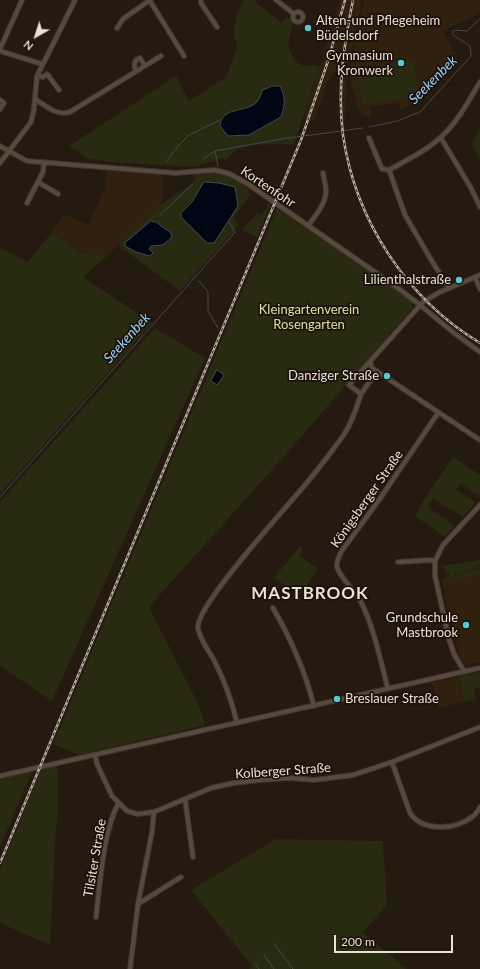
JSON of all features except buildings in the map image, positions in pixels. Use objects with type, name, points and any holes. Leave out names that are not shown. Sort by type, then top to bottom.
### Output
[{"type":"street","points":[[22,0],[0,50],[42,64]]},
{"type":"street","points":[[0,163],[31,122],[34,109],[36,76],[75,0]]},
{"type":"street","points":[[117,28],[123,19],[150,0],[184,56]]},
{"type":"street","points":[[202,0],[201,3],[217,27]]},
{"type":"street","points":[[276,0],[294,14]]},
{"type":"street","points":[[35,98],[52,110],[64,114],[70,112],[161,56]]},
{"type":"street","points":[[136,72],[134,66],[137,59],[140,58],[145,66]]},
{"type":"street","points":[[36,76],[44,77],[47,74],[59,90]]},
{"type":"street","points":[[369,138],[382,168],[389,170],[441,138],[455,122],[480,82]]},
{"type":"street","points":[[0,100],[4,103],[0,109]]},
{"type":"street","points":[[441,138],[471,188],[480,207]]},
{"type":"street","name":"Kortenfohr","points":[[0,146],[27,161],[175,173],[221,171],[238,178],[420,305],[454,334],[480,352]]},
{"type":"street","points":[[27,203],[43,172],[44,163]]},
{"type":"street","points":[[389,170],[405,215],[449,288]]},
{"type":"street","points":[[308,226],[324,200],[326,191],[323,173]]},
{"type":"street","points":[[38,182],[58,194]]},
{"type":"street","points":[[361,394],[349,385],[420,305],[432,296],[480,275]]},
{"type":"street","points":[[475,277],[480,289]]},
{"type":"street","points":[[370,362],[372,368],[480,440]]},
{"type":"street","points":[[237,723],[228,691],[198,630],[198,621],[228,576],[252,546],[293,500],[343,436],[348,429],[361,394],[377,371]]},
{"type":"street","name":"Königsberger Straße","points":[[388,688],[368,619],[360,600],[341,574],[337,566],[337,560],[380,500],[438,413]]},
{"type":"street","points":[[464,671],[454,654],[449,639],[435,576],[435,561],[443,545],[480,505]]},
{"type":"street","points":[[398,562],[435,561]]},
{"type":"street","points":[[273,608],[300,664],[314,706]]},
{"type":"street","points":[[0,776],[480,668]]},
{"type":"street","name":"Kolberger Straße","points":[[95,755],[97,764],[112,796],[118,804],[127,811],[137,814],[154,812],[211,788],[290,778],[314,780],[353,775],[392,762],[480,727]]},
{"type":"street","points":[[392,762],[410,813],[413,818],[420,823],[430,826],[453,825],[473,816],[480,807]]},
{"type":"street","points":[[185,799],[192,857]]},
{"type":"street","name":"Tilsiter Straße","points":[[96,917],[106,840],[112,816],[118,804]]},
{"type":"street","points":[[130,969],[138,904],[152,832],[154,812]]},
{"type":"street","points":[[138,904],[181,877]]},
{"type":"shaded area","points":[[340,0],[362,0],[347,71],[344,136],[342,136],[338,71],[332,74],[327,84],[314,122],[304,117]]},
{"type":"shaded area","name":"Gymnasium Kronwerk","points":[[364,0],[480,0],[480,12],[443,31],[457,56],[422,97],[401,110],[398,103],[370,107],[371,116],[364,116],[358,108],[351,85],[350,71]]},
{"type":"shaded area","points":[[272,86],[280,86],[283,94],[284,105],[281,117],[249,135],[228,136],[220,126],[225,115],[256,103],[262,91]]},
{"type":"shaded area","points":[[107,166],[163,170],[162,204],[107,256],[79,253],[52,232],[65,214],[89,225],[105,188]]},
{"type":"shaded area","points":[[204,182],[219,183],[235,187],[238,206],[214,243],[207,243],[181,217],[181,213],[192,202]]},
{"type":"shaded area","points":[[151,221],[156,222],[171,233],[172,237],[163,245],[151,246],[149,249],[153,253],[150,256],[136,252],[125,246],[125,243]]},
{"type":"shaded area","points":[[217,370],[224,375],[217,385],[211,381]]},
{"type":"shaded area","name":"Grundschule Mastbrook","points":[[480,565],[480,662],[466,665],[459,655],[441,579]]},
{"type":"shaded area","points":[[460,676],[464,702],[438,708],[432,683]]},
{"type":"green space","points":[[243,0],[256,0],[256,3],[282,23],[287,16],[293,23],[288,44],[296,62],[304,66],[320,66],[294,144],[246,146],[237,150],[226,160],[222,158],[195,167],[123,163],[88,159],[69,146],[176,76],[189,101],[223,79],[228,73],[237,46],[234,34],[236,17]]},
{"type":"green space","points":[[413,60],[420,95],[363,105],[357,70]]},
{"type":"green space","points":[[480,130],[480,160],[471,144]]},
{"type":"green space","points":[[215,172],[231,176],[246,185],[250,195],[233,218],[239,225],[180,291],[118,245],[162,204],[193,183],[196,174]],"holes":[[[199,189],[238,206],[214,243],[181,213],[193,202]],[[125,243],[163,245],[151,246],[149,249],[150,251]]]},
{"type":"green space","points":[[269,203],[271,204],[257,237],[242,230],[257,213],[262,216]]},
{"type":"green space","name":"Kleingartenverein Rosengarten","points":[[277,208],[409,297],[413,307],[295,444],[149,607],[200,708],[205,725],[79,755],[53,744]]},
{"type":"green space","points":[[52,232],[79,253],[107,256],[83,277],[152,323],[0,494],[0,248],[28,262]]},
{"type":"green space","points":[[155,328],[205,358],[52,701],[0,666],[0,502]]},
{"type":"green space","points":[[453,457],[480,475],[480,497],[460,483],[456,490],[476,502],[463,517],[433,499],[428,507],[454,526],[445,537],[415,516],[423,501]]},
{"type":"green space","points":[[300,546],[303,548],[299,555],[318,569],[299,595],[274,578]]},
{"type":"green space","points":[[480,560],[479,565],[451,577],[442,566]]},
{"type":"green space","points":[[480,570],[480,574],[444,582],[443,580],[459,577],[458,575]]},
{"type":"green space","points":[[480,672],[480,687],[474,689],[476,699],[464,702],[460,676]]},
{"type":"green space","points":[[57,766],[58,811],[50,945],[0,923],[0,870],[41,769]]},
{"type":"green space","points":[[34,768],[29,779],[0,847],[0,776]]},
{"type":"green space","points":[[276,839],[383,841],[387,905],[363,932],[406,969],[249,969],[252,966],[191,890]]},
{"type":"waterway","name":"Seekenbek","points":[[369,127],[397,121],[420,112],[471,56],[470,46],[453,35],[453,31],[467,31],[480,19]]},
{"type":"waterway","points":[[166,162],[178,146],[189,135],[220,120]]},
{"type":"waterway","name":"Seekenbek","points":[[218,166],[215,151],[281,139],[363,128]]},
{"type":"waterway","points":[[203,159],[215,151]]},
{"type":"waterway","points":[[160,215],[194,183]]},
{"type":"waterway","name":"Seekenbek","points":[[0,497],[235,232],[229,222]]},
{"type":"waterway","points":[[199,281],[208,292],[208,311],[218,328]]},
{"type":"waterway","points":[[274,944],[293,969]]},
{"type":"waterway","points":[[264,955],[274,969]]},
{"type":"waterway","points":[[255,963],[259,969]]},
{"type":"railway","points":[[0,863],[301,140],[328,61],[345,0]]},
{"type":"railway","points":[[353,0],[342,67],[341,118],[349,167],[359,197],[372,227],[408,280],[429,304],[454,325],[480,343]]},
{"type":"place","name":"Alten-und Pflegeheim Büdelsdorf","points":[[308,28]]},
{"type":"place","name":"Gymnasium Kronwerk","points":[[401,63]]},
{"type":"place","name":"Lilienthalstraße","points":[[459,280]]},
{"type":"place","name":"Danziger Straße","points":[[387,376]]},
{"type":"place","name":"Grundschule Mastbrook","points":[[466,625]]},
{"type":"place","name":"Breslauer Straße","points":[[337,699]]},
{"type":"district","name":"MASTBROOK","points":[[310,594]]}]
